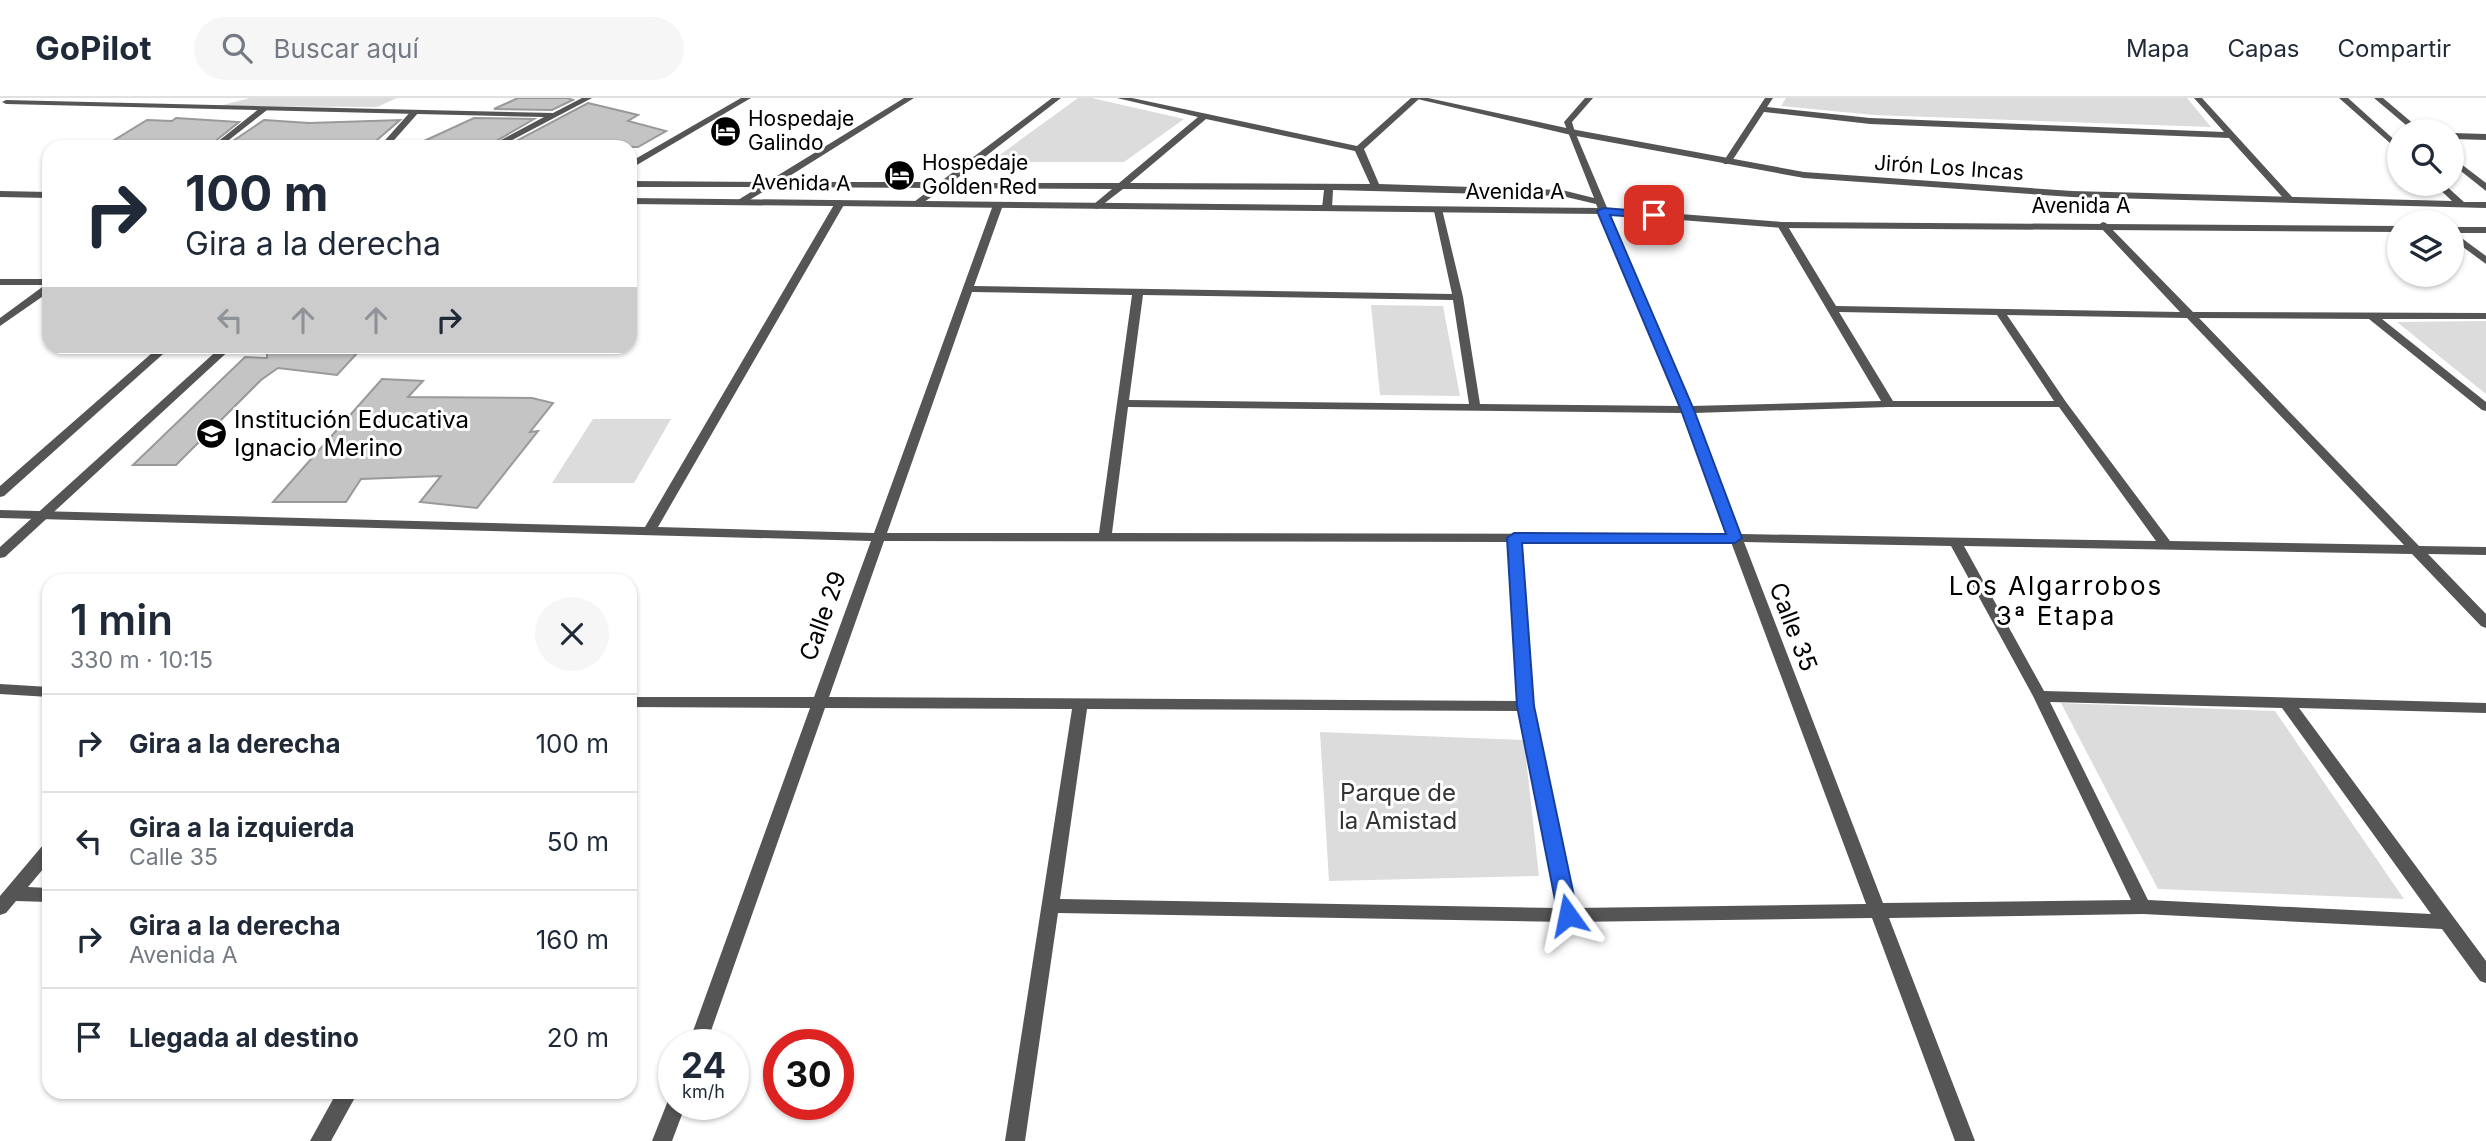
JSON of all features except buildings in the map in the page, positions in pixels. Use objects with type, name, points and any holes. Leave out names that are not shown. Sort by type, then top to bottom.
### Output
[{"type":"street","points":[[14,98],[6,102],[195,109],[553,116]]},
{"type":"street","points":[[195,109],[236,98]]},
{"type":"street","points":[[506,140],[588,98]]},
{"type":"street","points":[[722,98],[743,100]]},
{"type":"street","points":[[741,202],[910,98]]},
{"type":"street","points":[[917,204],[1057,98]]},
{"type":"street","points":[[1121,98],[1359,149]]},
{"type":"street","points":[[1359,149],[1417,98]]},
{"type":"street","name":"Jirón Los Incas","points":[[1417,98],[1571,132],[1804,175],[2072,194],[2486,205]]},
{"type":"street","points":[[1571,132],[1568,122],[1590,98]]},
{"type":"street","points":[[1727,162],[1769,98]]},
{"type":"street","points":[[2198,98],[2288,198]]},
{"type":"street","points":[[2343,98],[2387,137]]},
{"type":"street","points":[[2378,98],[2403,119]]},
{"type":"street","points":[[637,162],[743,100]]},
{"type":"street","points":[[1762,109],[1870,121],[2230,135]]},
{"type":"street","points":[[224,140],[263,110]]},
{"type":"street","points":[[389,140],[415,112]]},
{"type":"street","points":[[1097,206],[1204,116]]},
{"type":"street","name":"Calle 35","points":[[1571,132],[1687,410],[1965,1141]]},
{"type":"street","points":[[2464,136],[2486,136]]},
{"type":"street","points":[[1359,149],[1376,187]]},
{"type":"street","points":[[2464,170],[2486,188]]},
{"type":"street","points":[[637,184],[1376,187],[1562,193],[1601,207]]},
{"type":"street","points":[[1327,208],[1329,187]]},
{"type":"street","points":[[0,194],[42,195]]},
{"type":"street","points":[[2452,196],[2462,205]]},
{"type":"street","name":"Avenida A","points":[[637,201],[1439,211],[1601,207],[1783,225],[2387,229]]},
{"type":"street","points":[[650,529],[839,203]]},
{"type":"street","name":"Calle 29","points":[[703,1029],[998,205]]},
{"type":"street","points":[[1439,211],[1458,297],[1475,408]]},
{"type":"street","points":[[1783,225],[1889,404]]},
{"type":"street","points":[[2103,225],[2486,622]]},
{"type":"street","points":[[2464,231],[2486,230]]},
{"type":"street","points":[[2464,242],[2486,261]]},
{"type":"street","points":[[0,282],[42,285]]},
{"type":"street","points":[[968,289],[1458,297]]},
{"type":"street","points":[[0,323],[42,290]]},
{"type":"street","points":[[1105,537],[1138,292]]},
{"type":"street","points":[[1831,309],[2188,315],[2486,316]]},
{"type":"street","points":[[2000,312],[2062,404],[2166,545]]},
{"type":"street","points":[[2371,315],[2486,408]]},
{"type":"street","points":[[0,493],[158,354]]},
{"type":"street","points":[[0,554],[220,354]]},
{"type":"street","points":[[1124,403],[1687,410],[1889,404],[2062,404]]},
{"type":"street","points":[[0,514],[879,537],[1735,538],[2486,551]]},
{"type":"street","points":[[1514,538],[1525,706],[1568,915]]},
{"type":"street","points":[[1955,542],[2040,696],[2143,907]]},
{"type":"street","points":[[0,689],[42,692]]},
{"type":"street","points":[[2040,696],[2486,708]]},
{"type":"street","points":[[637,702],[1525,706]]},
{"type":"street","points":[[2286,702],[2486,975]]},
{"type":"street","points":[[1015,1141],[1080,704]]},
{"type":"street","points":[[0,908],[42,858]]},
{"type":"street","points":[[12,894],[42,895]]},
{"type":"street","points":[[1050,906],[1568,915],[2143,907],[2448,922]]},
{"type":"street","points":[[320,1141],[344,1099]]},
{"type":"street","points":[[662,1141],[670,1120]]},
{"type":"green space","points":[[250,98],[397,98],[377,107],[219,106]]},
{"type":"green space","points":[[1078,98],[1092,98],[1184,119],[1124,162],[990,162]]},
{"type":"green space","points":[[1786,98],[2187,98],[2211,127],[1874,115],[1781,106]]},
{"type":"green space","points":[[1371,305],[1443,306],[1460,396],[1380,395]]},
{"type":"green space","points":[[2486,321],[2486,394],[2397,322]]},
{"type":"green space","points":[[593,419],[671,419],[634,483],[552,483]]},
{"type":"green space","points":[[2061,703],[2275,711],[2404,899],[2158,889]]},
{"type":"green space","name":"Parque de la Amistad","points":[[1320,732],[1524,740],[1539,876],[1329,881]]},
{"type":"place","name":"Hospedaje Galindo","points":[[725,131]]},
{"type":"place","name":"Hospedaje Golden Red","points":[[899,175]]},
{"type":"place","name":"Institución Educativa Ignacio Merino","points":[[211,434]]},
{"type":"district","name":"Los Algarrobos 3ª Etapa","points":[[2056,601]]},
{"type":"route","points":[[1568,915],[1525,706],[1514,538],[1735,538],[1687,410],[1603,211],[1654,215]]}]
